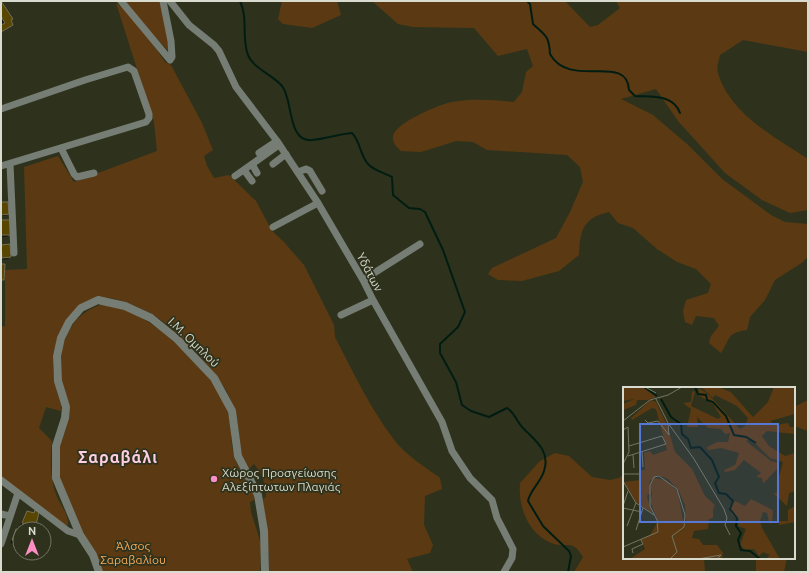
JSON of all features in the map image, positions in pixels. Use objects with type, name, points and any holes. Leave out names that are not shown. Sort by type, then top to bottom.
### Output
[{"type":"street","points":[[121,1],[170,60],[172,57],[171,41],[163,1]]},
{"type":"street","name":"Υδάτων","points":[[170,1],[189,25],[216,48],[236,87],[298,172],[363,280],[442,422],[452,451],[470,478],[492,500],[497,518],[513,549],[512,558],[504,572]]},
{"type":"street","points":[[1,109],[128,67],[134,71],[144,96],[149,118],[146,122],[1,166]]},
{"type":"street","points":[[259,153],[278,143]]},
{"type":"street","points":[[235,176],[278,143]]},
{"type":"street","points":[[61,148],[77,177],[94,173]]},
{"type":"street","points":[[273,164],[286,154]]},
{"type":"street","points":[[10,164],[14,253]]},
{"type":"street","points":[[252,164],[257,173]]},
{"type":"street","points":[[298,172],[306,169],[310,171],[322,191]]},
{"type":"street","points":[[244,170],[252,181]]},
{"type":"street","points":[[273,227],[318,203]]},
{"type":"street","points":[[363,280],[420,244]]},
{"type":"street","name":"Ι.Μ. Ομπλού","points":[[99,572],[94,555],[80,535],[56,478],[56,446],[65,418],[66,406],[58,381],[57,356],[61,338],[69,322],[81,308],[98,300],[125,306],[151,318],[177,339],[214,378],[232,411],[238,456],[258,495],[264,531],[265,572]]},
{"type":"street","points":[[341,315],[373,300]]},
{"type":"street","points":[[1,480],[68,531],[80,535]]},
{"type":"street","points":[[1,544],[18,493]]},
{"type":"street","points":[[1,514],[10,516]]},
{"type":"green space","points":[[123,1],[160,1],[169,43],[168,51]]},
{"type":"green space","points":[[282,1],[337,1],[341,15],[312,28],[283,24],[278,19]]},
{"type":"green space","points":[[372,1],[565,1],[590,27],[598,25],[620,8],[616,1],[808,1],[808,52],[743,40],[720,55],[717,69],[724,88],[732,101],[743,112],[768,133],[808,159],[808,210],[790,213],[762,200],[725,173],[678,121],[656,89],[621,99],[653,115],[687,144],[722,179],[771,215],[785,222],[808,224],[808,256],[803,262],[775,280],[765,300],[750,317],[747,330],[740,331],[732,335],[721,353],[709,343],[711,336],[719,326],[714,318],[696,316],[692,325],[685,322],[683,311],[686,300],[708,293],[711,284],[696,269],[677,262],[657,249],[633,228],[618,223],[609,212],[593,218],[588,222],[580,239],[579,255],[559,271],[522,281],[498,280],[488,274],[492,268],[556,238],[570,212],[583,182],[580,167],[567,155],[487,150],[473,142],[456,141],[421,152],[401,151],[394,143],[393,136],[401,125],[409,120],[429,110],[452,102],[491,100],[514,102],[522,92],[526,72],[533,66],[527,49],[498,56],[474,28],[413,27],[398,24]]},
{"type":"green space","points":[[116,3],[123,8],[165,62],[171,65],[202,123],[213,150],[204,156],[207,166],[214,178],[229,175],[256,201],[272,231],[304,265],[334,325],[335,337],[378,417],[395,441],[405,451],[440,478],[442,489],[425,496],[424,525],[433,545],[430,553],[407,559],[413,572],[268,572],[269,558],[263,499],[266,497],[264,483],[254,464],[248,470],[244,462],[240,451],[237,417],[227,392],[215,374],[187,343],[169,326],[138,307],[118,300],[100,297],[87,303],[81,308],[64,330],[54,350],[53,370],[61,411],[46,407],[39,428],[52,441],[51,462],[53,483],[57,497],[66,514],[68,525],[65,525],[1,477],[1,327],[5,326],[5,270],[27,269],[24,167],[58,156],[74,182],[157,151],[154,122]]},
{"type":"green space","name":"Άλσος Σαραβαλίου","points":[[100,305],[117,307],[136,315],[155,326],[174,340],[191,357],[218,390],[228,412],[235,459],[255,497],[253,501],[250,502],[251,512],[261,544],[260,572],[103,572],[70,507],[62,486],[58,459],[67,421],[60,379],[63,345],[67,334],[80,316]]},
{"type":"green space","points":[[808,400],[808,431],[795,426],[795,406]]},
{"type":"green space","points":[[555,453],[569,456],[592,477],[610,480],[619,478],[623,475],[623,559],[704,559],[705,572],[574,572],[583,557],[579,551],[572,546],[556,545],[543,539],[531,526],[523,510],[520,483],[540,461]]},
{"type":"green space","points":[[756,559],[787,559],[784,572],[756,572]]},
{"type":"building","points":[[1,1],[13,19],[11,20],[13,25],[1,32],[1,25],[5,23],[1,16]]},
{"type":"building","points":[[1,202],[8,202],[9,214],[1,215]]},
{"type":"building","points":[[1,220],[10,220],[11,235],[1,235]]},
{"type":"building","points":[[10,244],[11,257],[2,258],[1,245]]},
{"type":"building","points":[[1,264],[5,264],[4,280],[1,280]]},
{"type":"building","points":[[35,510],[39,512],[37,521],[23,521],[27,511],[34,513]]},
{"type":"waterway","points":[[240,1],[244,14],[245,39],[249,58],[257,67],[282,86],[288,100],[294,127],[298,135],[304,139],[312,140],[352,133],[366,162],[371,167],[392,177],[393,195],[409,208],[420,209],[425,212],[443,250],[465,312],[458,327],[440,344],[440,353],[456,382],[462,405],[471,411],[489,417],[507,408],[512,412],[522,427],[536,441],[543,451],[546,464],[544,471],[528,501],[543,526],[569,551],[571,556],[568,572]]},
{"type":"waterway","points":[[527,1],[530,4],[533,24],[548,40],[550,54],[559,64],[570,69],[583,71],[608,71],[619,73],[626,79],[629,90],[635,96],[655,97],[667,100],[672,102],[680,113]]},
{"type":"place","name":"Χώρος Προσγείωσης Αλεξίπτωτων Πλαγιάς","points":[[214,479]]},
{"type":"district","name":"Σαραβάλι","points":[[118,457]]}]
